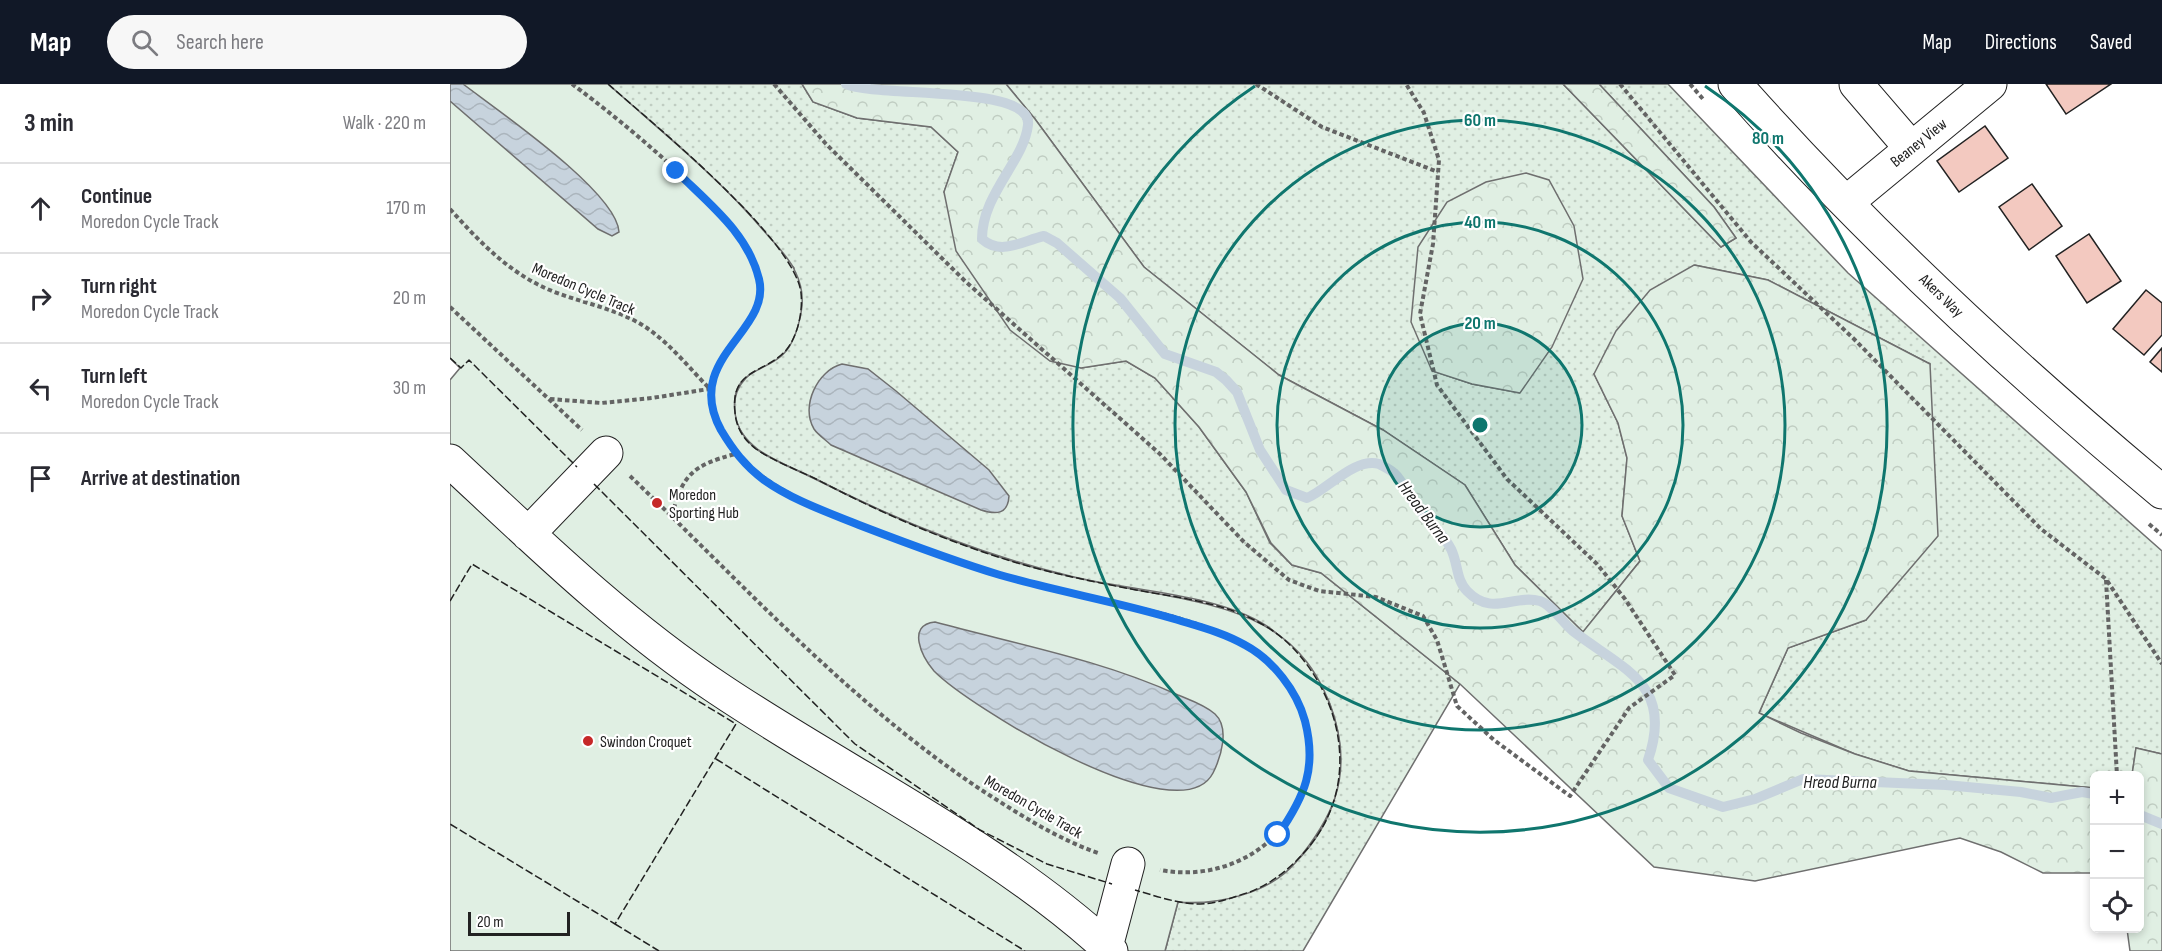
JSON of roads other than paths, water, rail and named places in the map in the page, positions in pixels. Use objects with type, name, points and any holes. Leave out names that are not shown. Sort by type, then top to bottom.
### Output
[{"type":"main road","name":"Akers Way","points":[[1735,84],[1847,202],[2021,369],[2162,492]]},
{"type":"main road","points":[[1856,84],[1911,148]]},
{"type":"main road","name":"Beaney View","points":[[1847,202],[1989,84]]},
{"type":"main road","points":[[528,534],[606,453]]},
{"type":"main road","points":[[450,460],[596,595],[717,688],[977,849],[1058,907],[1108,949],[1128,864]]},
{"type":"water","points":[[450,84],[463,84],[578,174],[613,215],[619,232],[612,236],[598,229],[450,101]]},
{"type":"water","points":[[842,364],[868,369],[989,470],[1009,496],[1004,510],[997,513],[981,510],[831,445],[814,429],[810,420],[810,400],[819,381],[826,373]]},
{"type":"water","points":[[935,622],[1089,662],[1202,705],[1215,714],[1222,727],[1223,743],[1213,773],[1193,788],[1160,789],[1119,778],[1074,759],[1029,736],[987,711],[934,671],[921,650],[919,635],[926,624]]},
{"type":"waterway","name":"Hreod Burna","points":[[846,84],[888,91],[981,98],[1006,103],[1023,112],[1028,125],[1025,138],[989,207],[982,239],[989,244],[1004,247],[1044,236],[1057,243],[1120,298],[1165,354],[1216,372],[1226,380],[1237,392],[1260,450],[1286,490],[1307,498],[1351,469],[1370,463],[1379,464],[1393,472],[1414,503],[1448,543],[1463,587],[1476,599],[1494,604],[1521,600],[1544,603],[1573,631],[1626,669],[1639,682],[1649,696],[1654,713],[1654,734],[1648,760],[1669,788],[1723,807],[1755,799],[1803,779],[1946,785],[2021,792],[2051,798],[2082,792],[2090,793]]},
{"type":"waterway","name":"Hreod Burna","points":[[2144,817],[2162,824]]},
{"type":"place","name":"Moredon Sporting Hub","points":[[657,503]]},
{"type":"place","name":"Swindon Croquet","points":[[588,741]]}]
